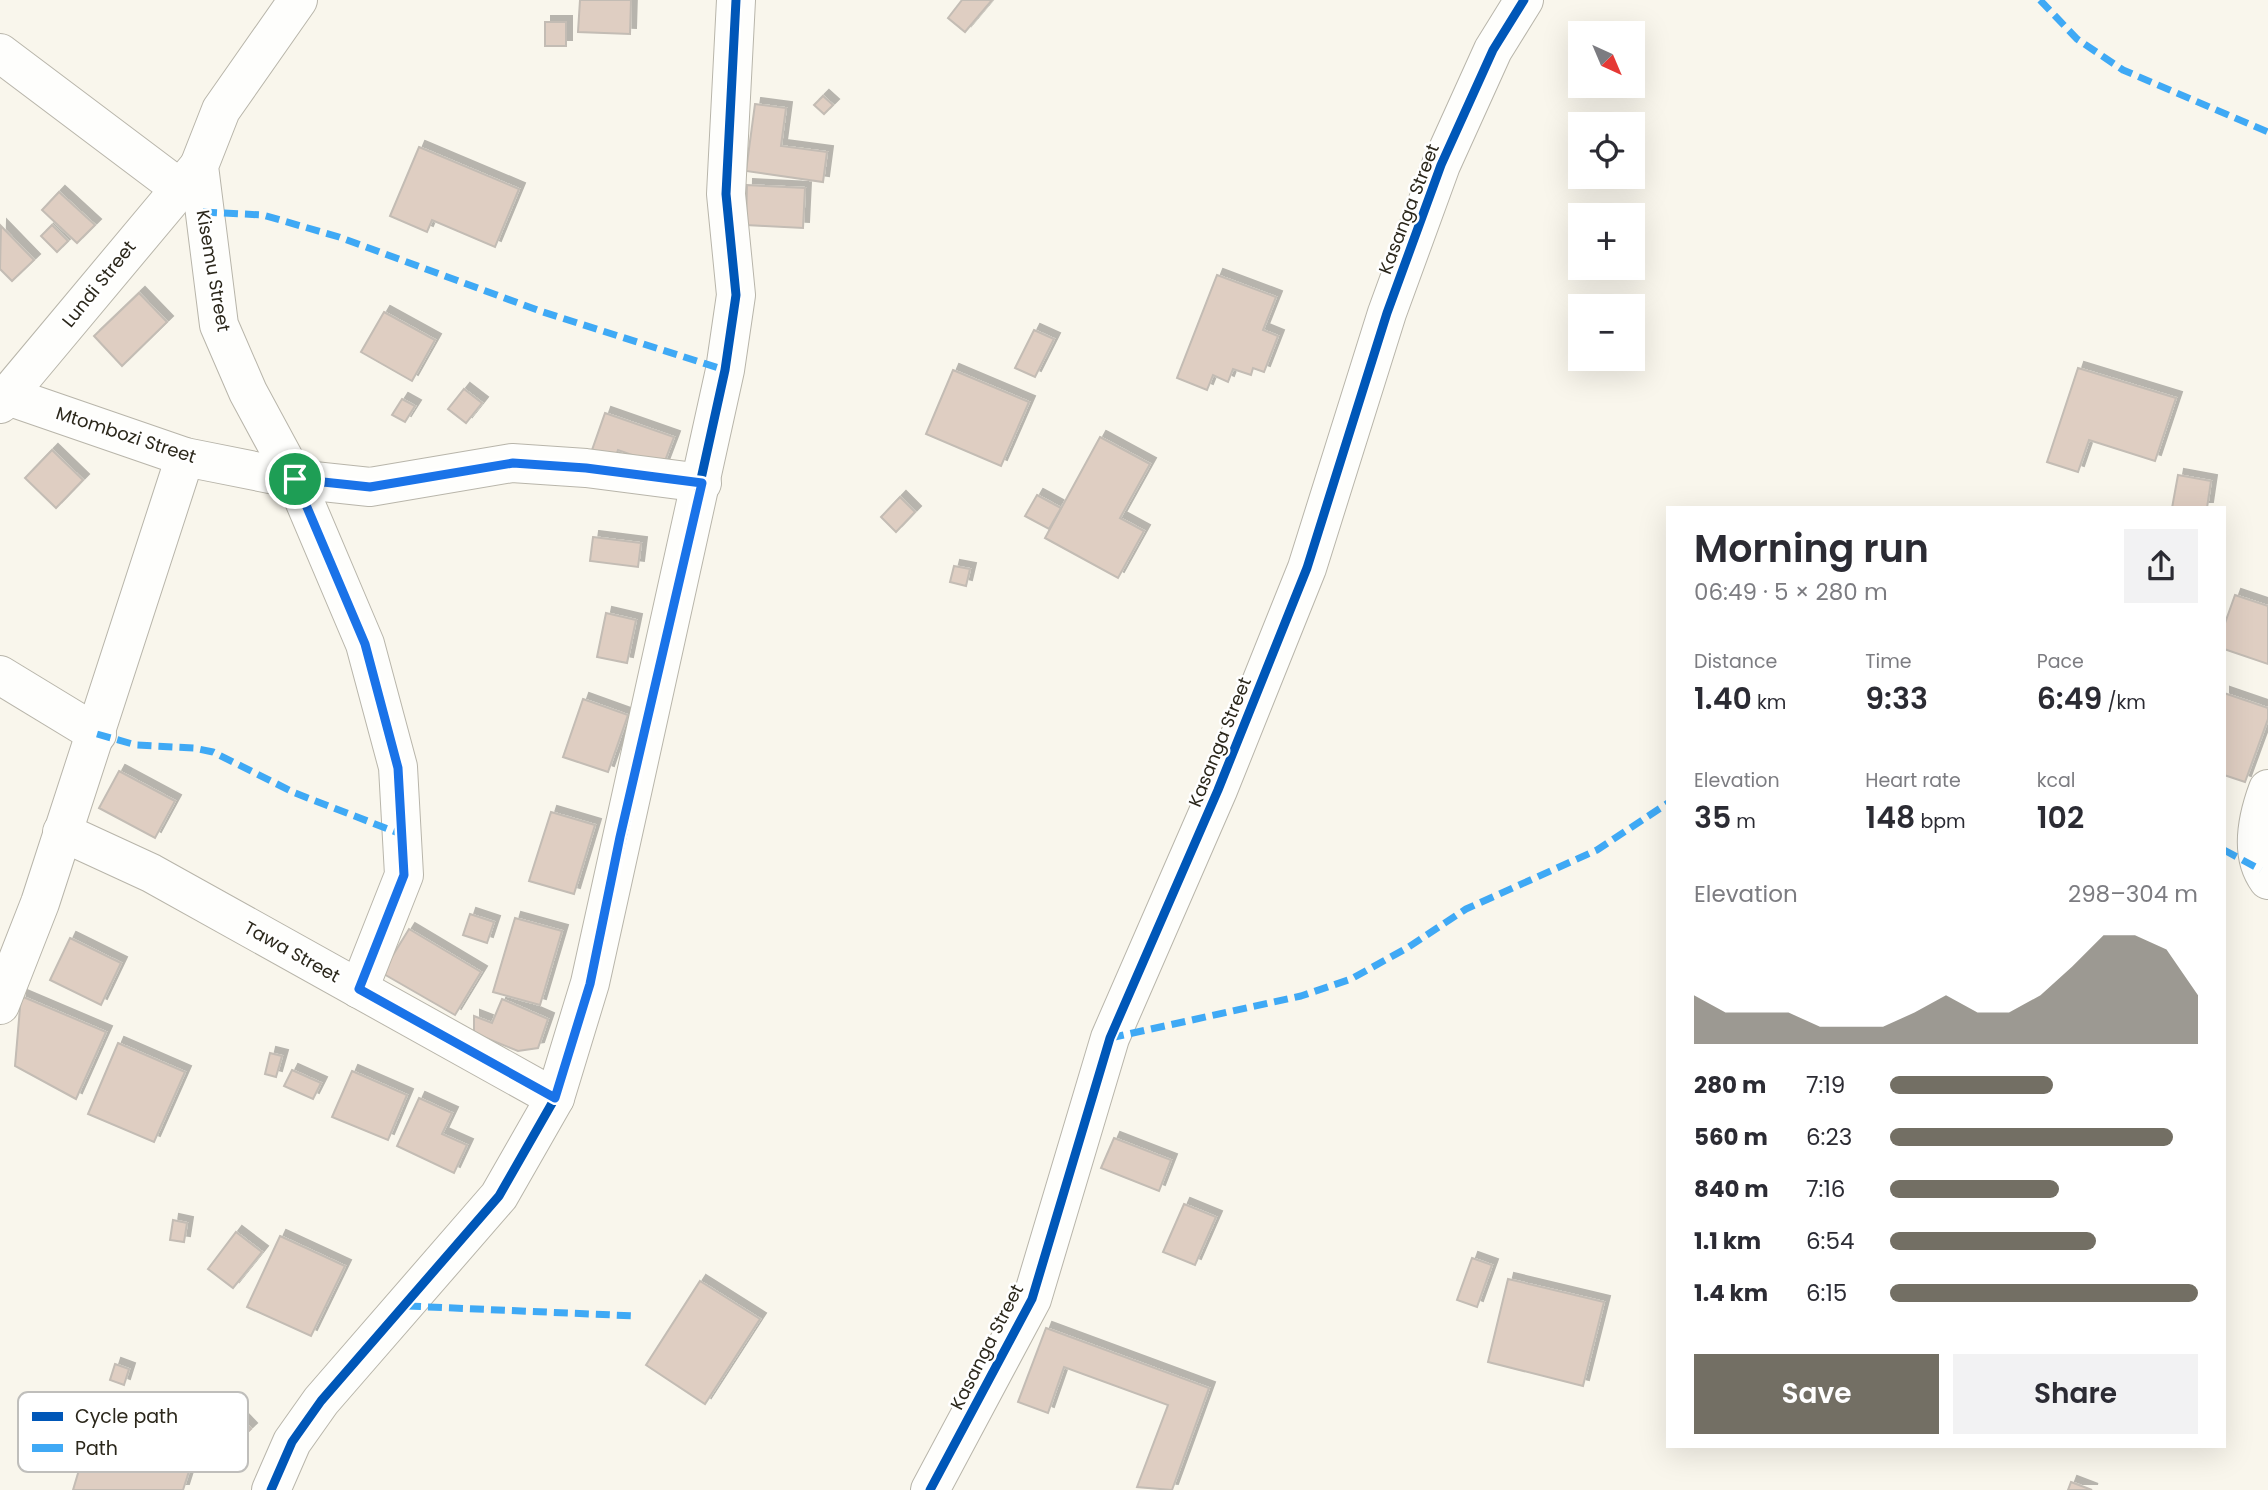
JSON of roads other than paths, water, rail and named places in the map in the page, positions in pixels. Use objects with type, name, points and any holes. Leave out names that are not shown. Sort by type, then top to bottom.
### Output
[{"type":"street","name":"Kisemu Street","points":[[298,0],[221,110],[188,176],[219,325],[248,392],[295,479],[365,644],[398,768],[404,875],[359,989]]},
{"type":"street","points":[[271,1490],[292,1442],[321,1401],[499,1196],[555,1098],[590,984],[620,837],[702,483],[725,370],[736,295],[726,194],[736,0]]},
{"type":"street","name":"Kasanga Street","points":[[930,1490],[1032,1299],[1110,1038],[1218,790],[1307,568],[1387,313],[1441,165],[1493,50],[1524,0]]},
{"type":"street","points":[[0,53],[188,176]]},
{"type":"street","name":"Lundi Street","points":[[4,400],[188,176]]},
{"type":"street","name":"Mtombozi Street","points":[[4,400],[185,457],[295,479],[370,487],[513,463],[586,468],[702,483]]},
{"type":"street","points":[[0,1005],[40,903],[185,457]]},
{"type":"street","points":[[0,675],[97,734]]},
{"type":"street","points":[[2268,789],[2257,820],[2261,870],[2268,880]]},
{"type":"street","name":"Tawa Street","points":[[62,832],[150,873],[555,1098]]}]
